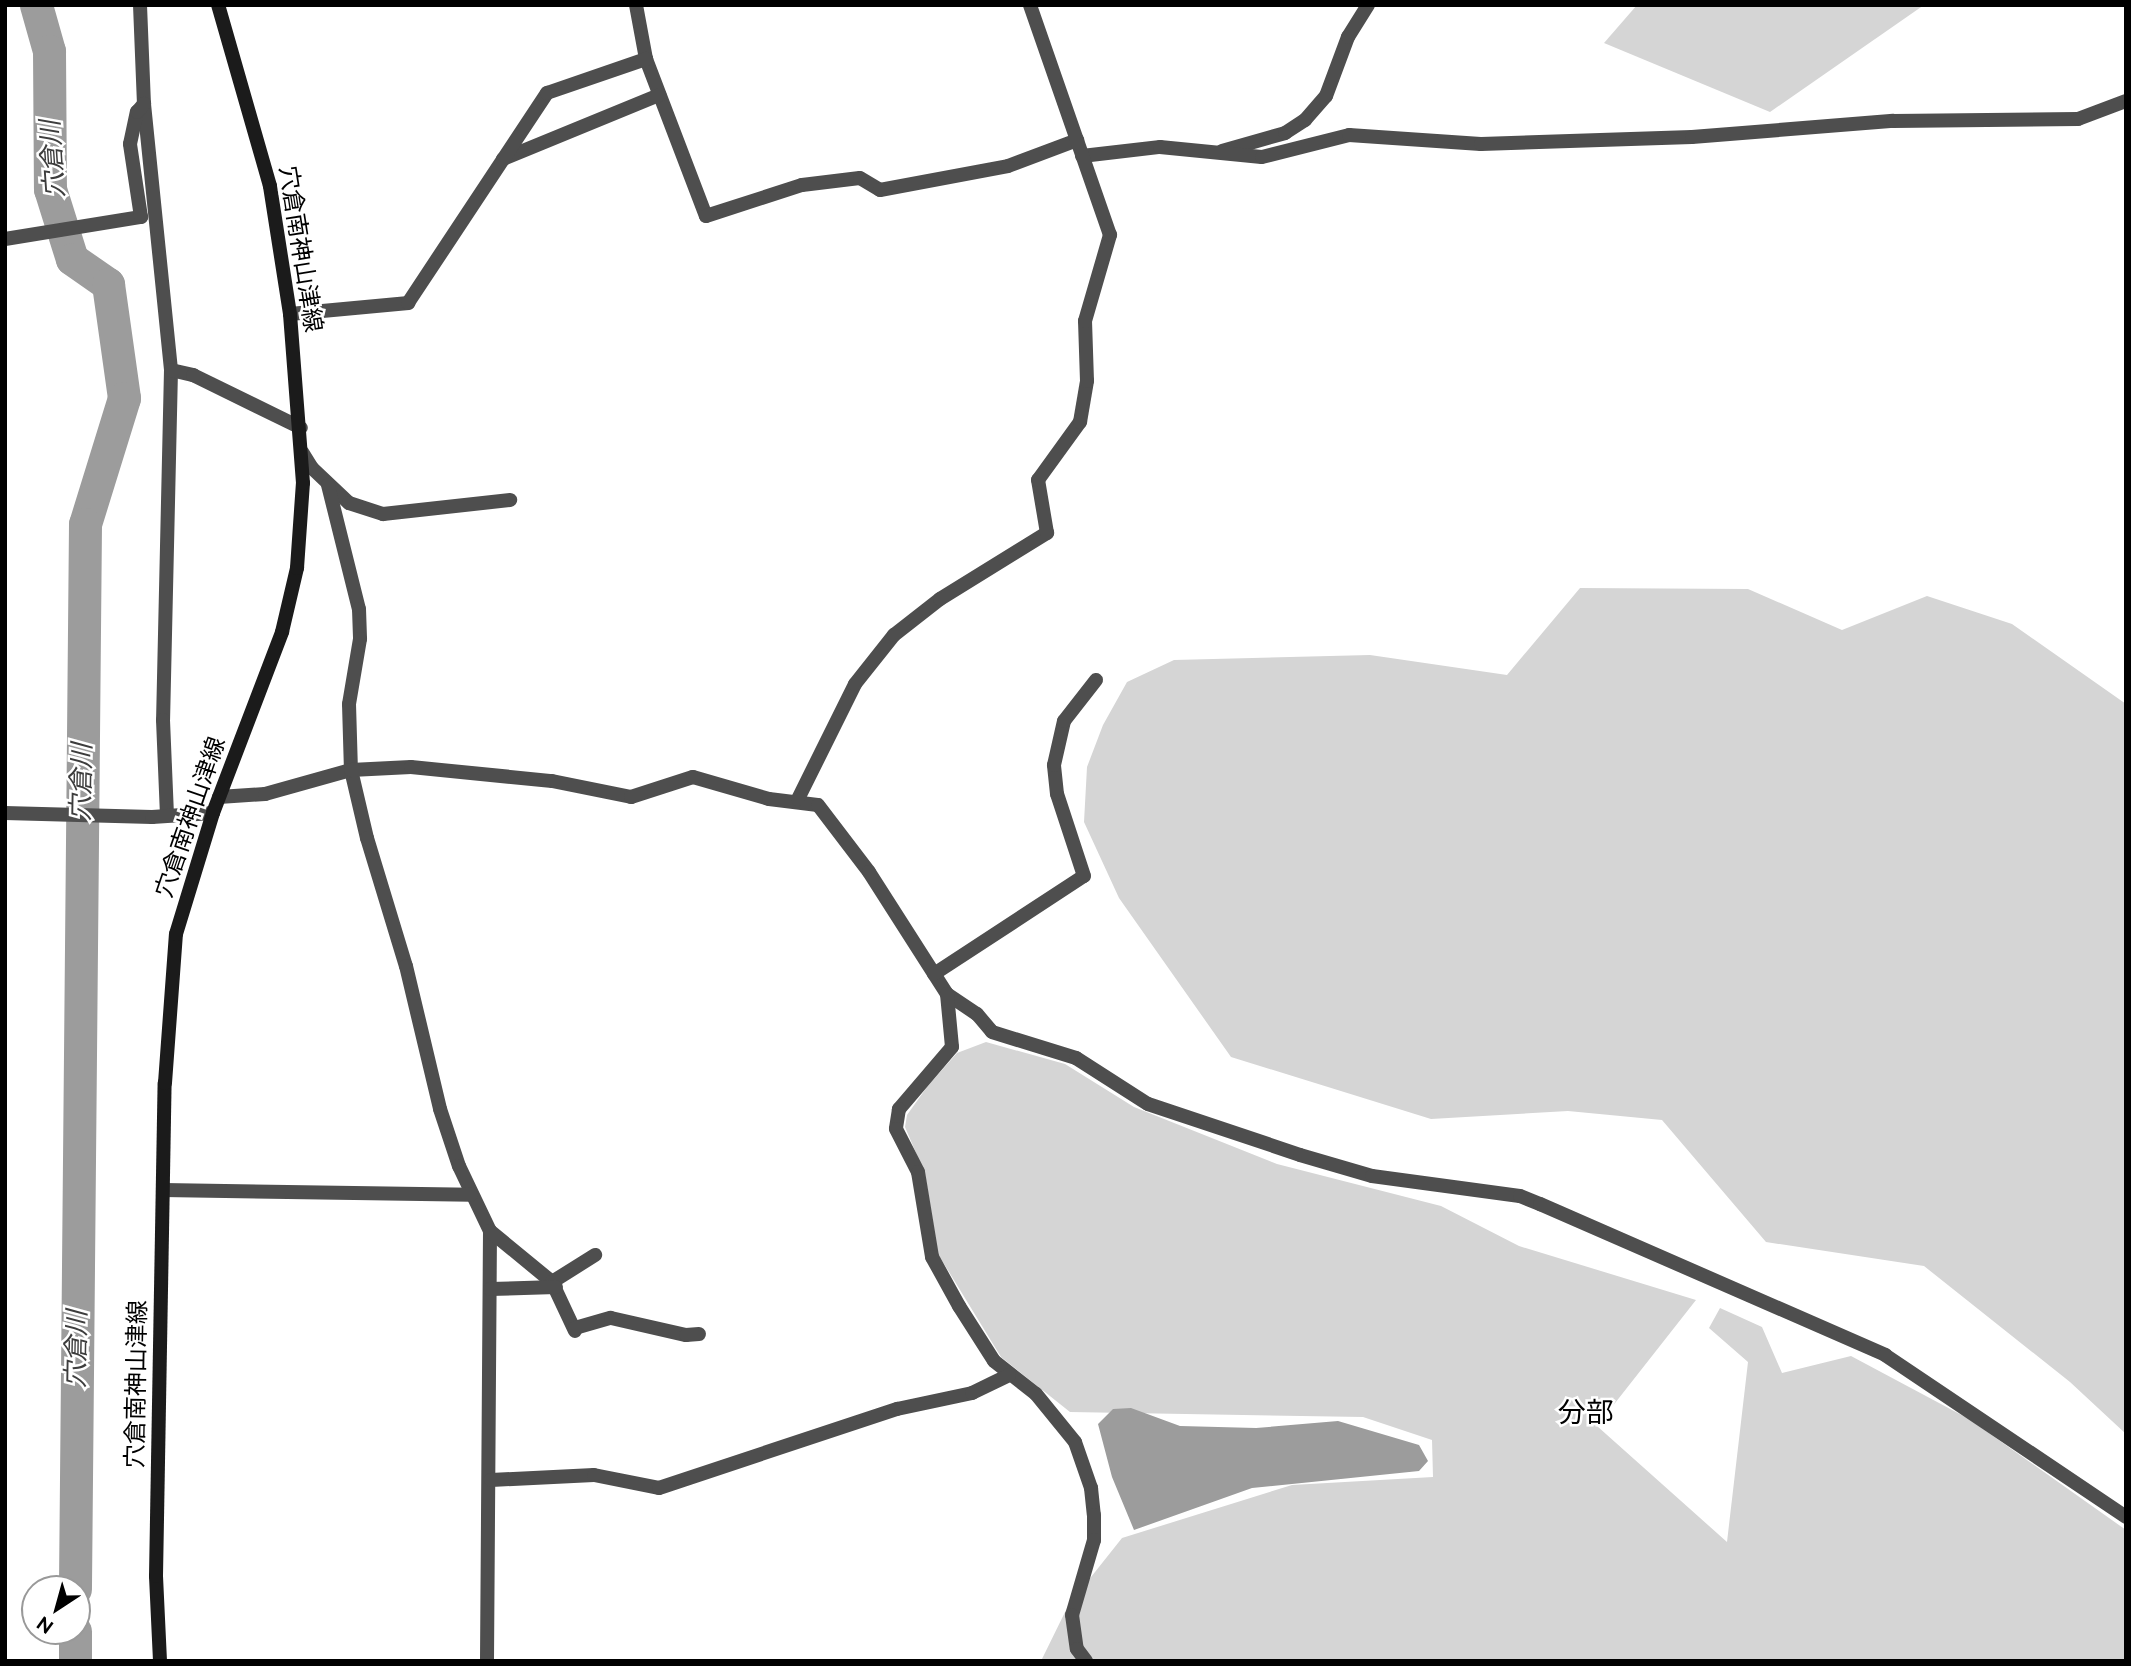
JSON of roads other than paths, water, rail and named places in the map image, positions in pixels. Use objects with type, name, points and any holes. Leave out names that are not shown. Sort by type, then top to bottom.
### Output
[{"type":"main road","name":"穴倉南神山津線","points":[[160,1661],[156,1576],[163,1190],[176,934],[213,813],[292,597],[300,542],[301,428],[290,314],[263,154],[218,5]]},
{"type":"street","points":[[140,5],[144,104],[172,370],[172,483],[163,720],[167,815]]},
{"type":"street","points":[[636,5],[646,59],[706,216],[802,186],[836,180],[860,178],[880,190],[1008,166],[1077,140]]},
{"type":"street","points":[[798,799],[855,684],[894,635],[940,599],[1047,533],[1038,480],[1080,422],[1087,381],[1085,321],[1105,262],[1110,235],[1030,5]]},
{"type":"street","points":[[1218,152],[1285,134],[1305,120],[1326,96],[1348,37],[1368,5]]},
{"type":"street","points":[[290,314],[408,303],[547,93],[646,59]]},
{"type":"street","points":[[503,159],[659,95]]},
{"type":"street","points":[[1082,156],[1160,147],[1244,157],[1279,155],[1325,139],[1349,135],[1481,144],[1692,137],[1893,121],[2078,119],[2126,101]]},
{"type":"street","points":[[5,239],[141,217],[131,145],[137,112],[144,104]]},
{"type":"street","points":[[172,370],[193,375],[301,428]]},
{"type":"street","points":[[302,452],[328,485],[349,503],[383,514],[510,500]]},
{"type":"street","points":[[328,485],[359,609],[360,639],[349,704],[351,770],[406,966],[440,1109],[471,1195],[490,1231],[554,1284],[575,1330],[611,1318],[699,1334]]},
{"type":"street","points":[[934,974],[1084,876],[1057,794],[1054,765],[1064,721],[1096,680]]},
{"type":"street","points":[[219,797],[265,794],[351,770],[447,770],[552,781],[631,797],[693,777],[769,799],[798,799],[818,805],[833,821],[947,994],[969,1007],[992,1032],[1076,1058],[1148,1104],[1372,1176],[1520,1196],[1885,1355],[2126,1517]]},
{"type":"street","points":[[6,813],[152,817],[213,813]]},
{"type":"street","points":[[947,994],[952,1046],[900,1109],[896,1129],[919,1172],[932,1257],[982,1344],[1009,1375],[1055,1414],[1074,1442],[1091,1488],[1094,1540],[1072,1615],[1077,1649],[1086,1661]]},
{"type":"street","points":[[163,1190],[471,1195]]},
{"type":"street","points":[[487,1661],[491,1480],[490,1231]]},
{"type":"street","points":[[490,1289],[554,1284],[595,1255]]},
{"type":"street","points":[[491,1480],[594,1475],[659,1488],[863,1419],[972,1393],[1009,1375]]},
{"type":"waterway","name":"穴倉川","points":[[36,5],[49,51],[50,189],[72,259],[108,284],[124,398],[85,524],[75,1575]]},
{"type":"waterway","name":"穴倉川","points":[[75,1645],[75,1661]]},
{"type":"district","name":"分部","points":[[1586,1413]]}]
